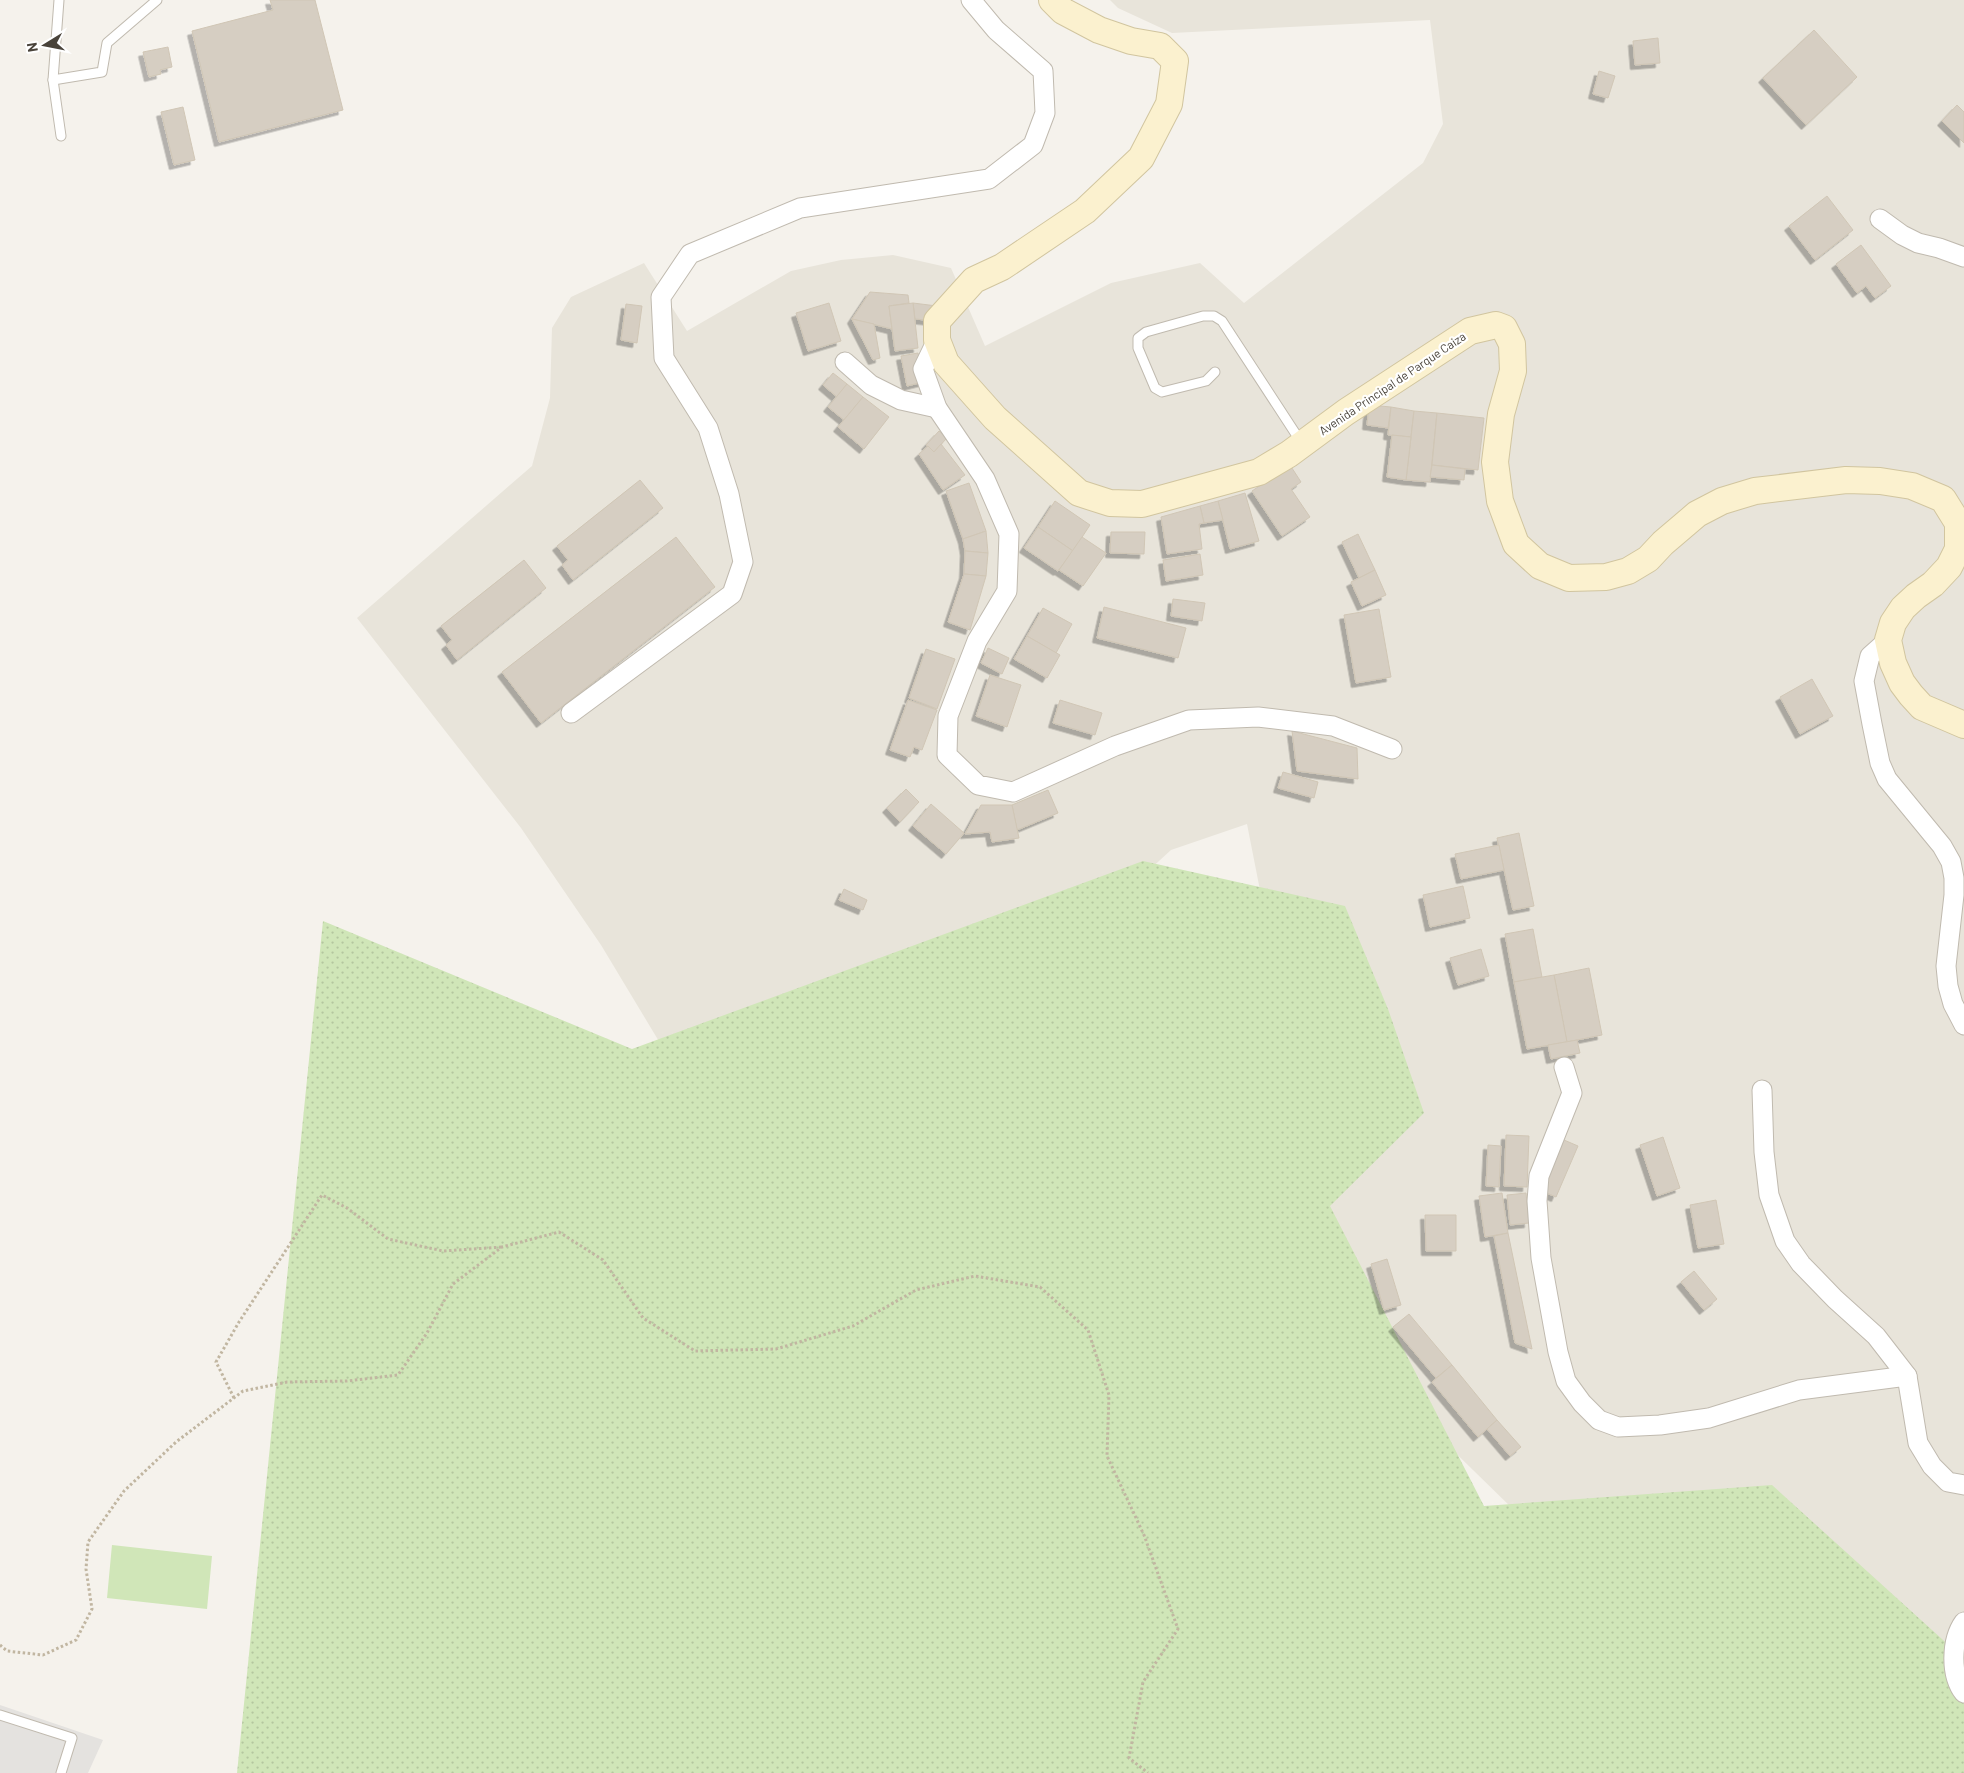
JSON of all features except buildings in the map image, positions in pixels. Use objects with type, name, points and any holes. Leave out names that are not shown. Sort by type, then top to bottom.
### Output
[{"type":"street","points":[[571,713],[732,594],[742,562],[729,494],[708,428],[664,358],[661,298],[690,254],[800,208],[989,179],[1033,145],[1045,113],[1043,71],[996,30],[971,0]]},
{"type":"street","points":[[1052,0],[1063,11],[1099,30],[1131,41],[1160,46],[1175,62],[1169,104],[1140,158],[1085,211],[1002,267],[974,280],[937,321],[937,340],[923,369],[937,408],[985,479],[1009,534],[1007,591],[977,641],[948,716],[947,755],[978,785],[1013,792],[1115,746],[1189,720],[1258,717],[1333,726],[1392,748]]},
{"type":"street","points":[[1880,219],[1902,235],[1918,243],[1964,257]]},
{"type":"street","name":"Avenida Principal de Parque Caiza","points":[[937,340],[946,363],[995,418],[1079,494],[1110,504],[1142,504],[1259,472],[1346,412],[1470,331],[1496,325],[1504,328],[1512,344],[1513,370],[1501,414],[1495,462],[1500,501],[1516,544],[1540,566],[1569,578],[1606,577],[1628,570],[1648,559],[1663,543],[1697,514],[1722,501],[1755,491],[1846,480],[1880,481],[1912,486],[1943,499],[1958,523],[1958,549],[1949,567],[1933,584],[1903,608],[1893,623],[1888,640]]},
{"type":"street","points":[[845,362],[871,384],[901,400],[937,408]]},
{"type":"street","points":[[1964,725],[1922,707],[1911,695],[1902,683],[1893,663],[1888,640],[1870,656],[1864,681],[1880,763],[1887,780],[1942,846],[1951,862],[1954,878],[1954,895],[1946,966],[1948,986],[1953,1004],[1964,1025]]},
{"type":"street","points":[[1564,1067],[1572,1093],[1539,1176],[1537,1201],[1541,1258],[1558,1352],[1566,1381],[1582,1403],[1599,1420],[1618,1427],[1660,1425],[1709,1418],[1799,1390],[1907,1376]]},
{"type":"street","points":[[1762,1090],[1764,1152],[1769,1195],[1784,1241],[1802,1264],[1835,1299],[1876,1336],[1907,1376],[1918,1443],[1932,1466],[1948,1482],[1964,1485]]},
{"type":"street","points":[[1964,1622],[1958,1630],[1953,1663],[1964,1693]]},
{"type":"lane","points":[[60,0],[53,80],[61,136]]},
{"type":"lane","points":[[53,80],[102,72],[107,43],[157,0]]},
{"type":"lane","points":[[1215,372],[1206,381],[1162,392],[1155,388],[1138,348],[1138,338],[1146,332],[1203,316],[1214,316],[1222,321],[1302,444]]},
{"type":"lane","points":[[0,1715],[72,1738],[60,1773]]},
{"type":"path","points":[[234,1398],[216,1362],[239,1322],[322,1195],[347,1208],[388,1240],[443,1251],[502,1247],[559,1232],[603,1260],[642,1318],[695,1351],[776,1349],[852,1326],[916,1290],[975,1276],[1040,1287],[1088,1330],[1109,1395],[1107,1456],[1144,1535],[1178,1629],[1142,1682],[1130,1758],[1148,1773]]},
{"type":"path","points":[[0,1645],[7,1651],[43,1655],[76,1640],[92,1609],[86,1569],[88,1542],[124,1491],[176,1442],[243,1391],[287,1382],[347,1381],[398,1375],[428,1333],[453,1284],[502,1247]]},
{"type":"shaded area","points":[[1110,0],[1964,0],[1964,1773],[1556,1551],[1431,1429],[1325,1221],[1247,824],[1171,850],[983,1022],[725,1151],[601,945],[521,828],[357,618],[532,466],[550,398],[552,328],[571,297],[644,263],[687,331],[791,271],[841,260],[893,255],[951,268],[985,346],[1111,283],[1200,263],[1244,303],[1423,163],[1443,124],[1430,20],[1172,33],[1118,8]]},
{"type":"shaded area","points":[[0,1705],[103,1740],[88,1773],[0,1773]]},
{"type":"green space","points":[[1143,861],[1345,906],[1388,1009],[1424,1113],[1330,1206],[1484,1506],[1772,1485],[1964,1659],[1964,1773],[237,1773],[323,921],[632,1049]]},
{"type":"green space","points":[[112,1545],[212,1556],[207,1609],[107,1598]]}]
